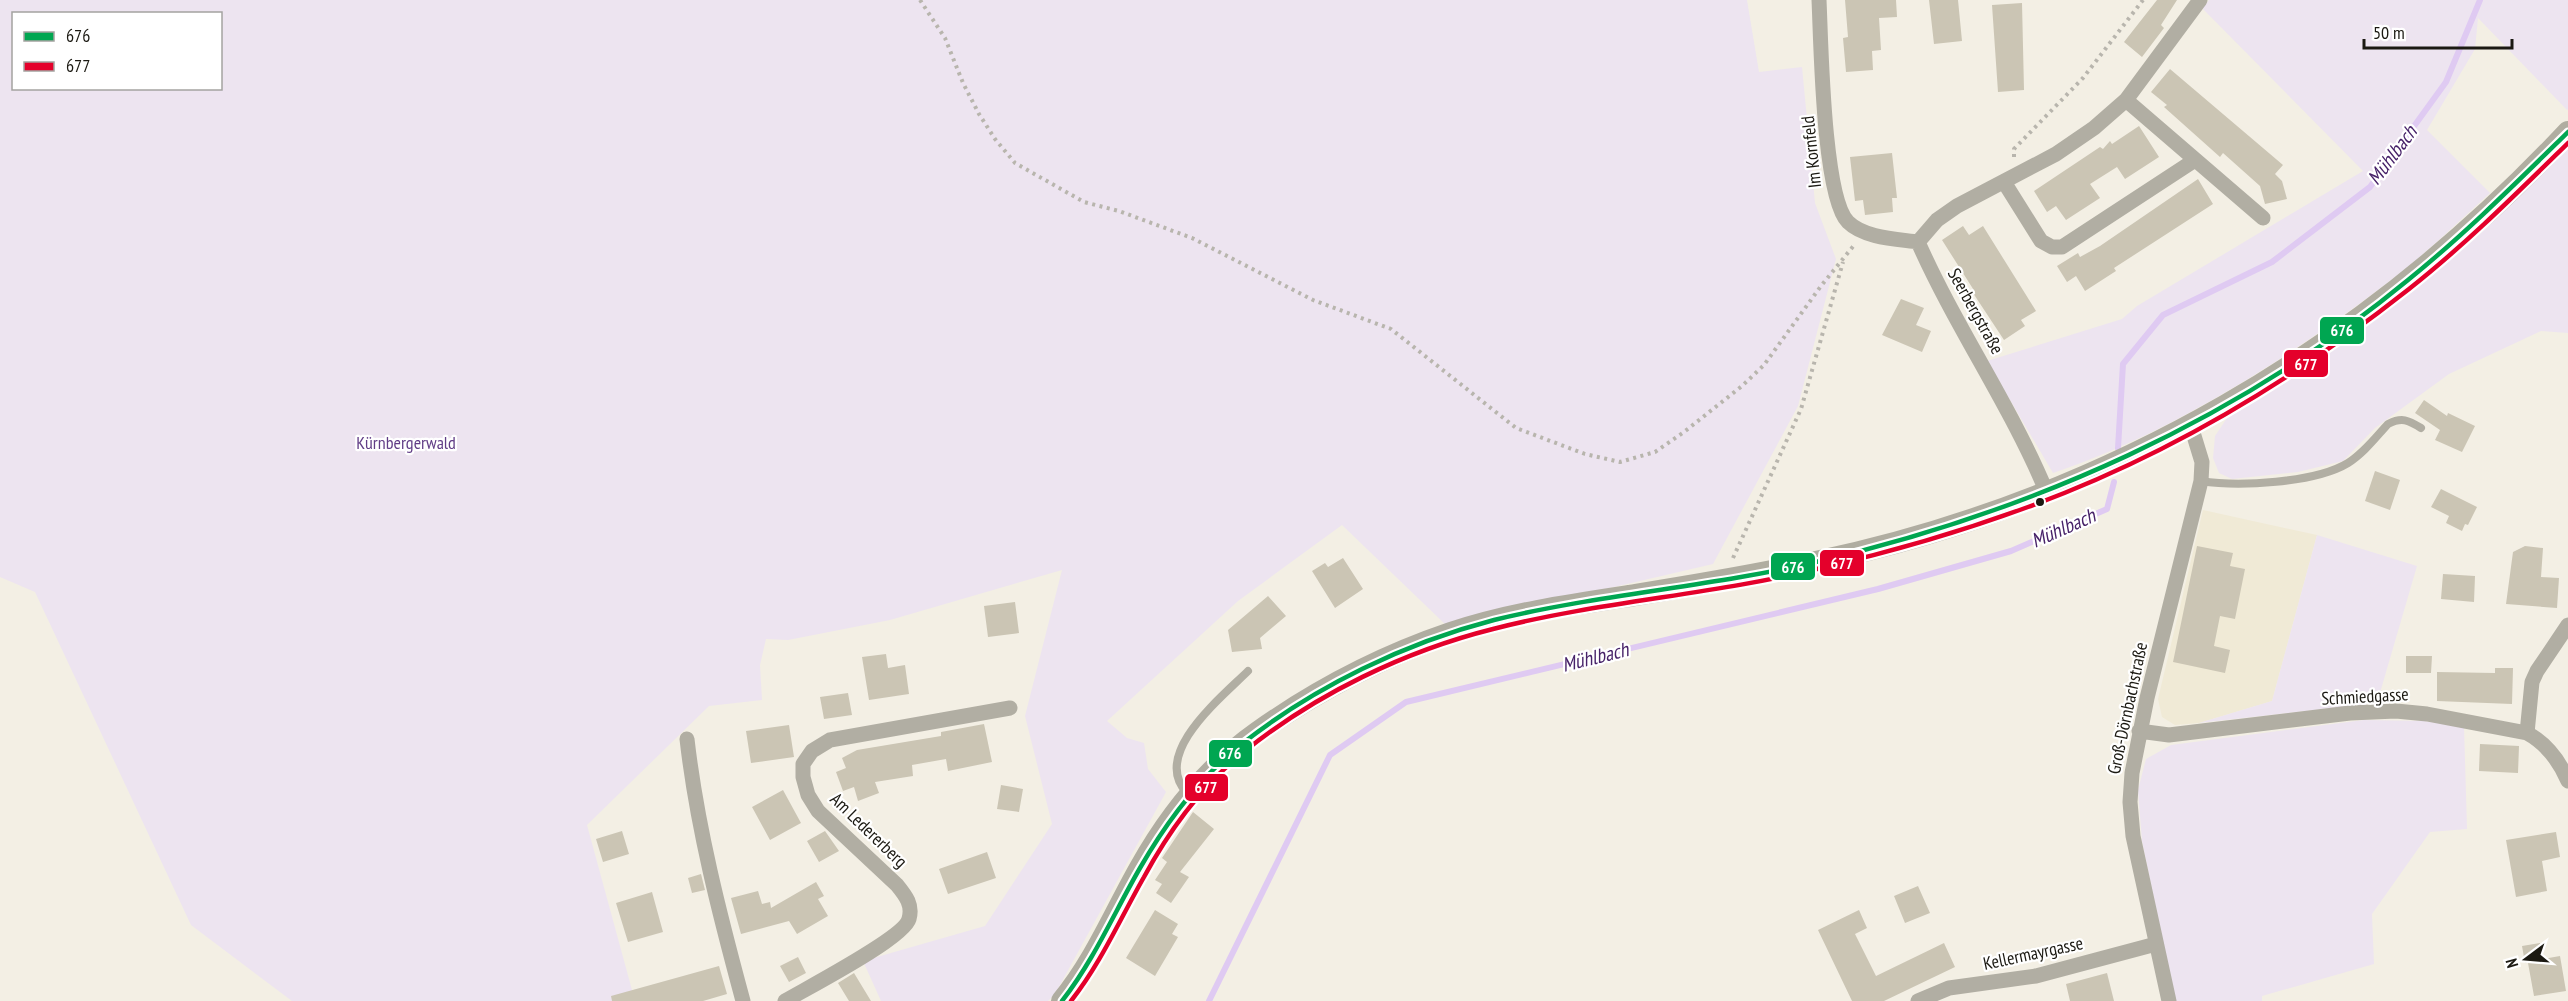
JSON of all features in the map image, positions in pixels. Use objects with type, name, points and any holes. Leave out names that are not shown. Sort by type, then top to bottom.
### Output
[{"type":"street","name":"Im Kornfeld","points":[[1819,0],[1828,155],[1833,188],[1840,210],[1848,223],[1864,232]]},
{"type":"street","points":[[1864,232],[1918,242],[1937,220],[1957,206],[2056,154],[2094,128],[2126,100],[2200,0]]},
{"type":"street","points":[[2126,100],[2263,218]]},
{"type":"street","points":[[1062,1001],[1094,954],[1160,835],[1188,794],[1224,758],[1258,732],[1304,702],[1350,677],[1450,633],[1516,615],[1722,581],[1896,544],[1954,527],[2083,478],[2191,426],[2256,389],[2361,319],[2460,238],[2568,132]]},
{"type":"street","points":[[2010,179],[2041,241],[2052,247],[2062,247],[2195,160]]},
{"type":"street","name":"Seerbergstraße","points":[[1918,242],[1934,278],[2028,447],[2047,493]]},
{"type":"street","name":"Groß-Dörnbachstraße","points":[[2169,1001],[2132,825],[2132,773],[2139,731],[2201,481],[2202,462],[2191,426]]},
{"type":"street","points":[[2527,733],[2532,682],[2536,670],[2568,625]]},
{"type":"street","name":"Am Ledererberg","points":[[785,1001],[902,931],[909,921],[911,909],[908,898],[897,885],[818,811],[803,777],[803,764],[812,751],[830,740],[1010,708]]},
{"type":"street","name":"Schmiedgasse","points":[[2139,731],[2169,735],[2350,713],[2396,711],[2427,714],[2527,733],[2551,751],[2563,768],[2568,781]]},
{"type":"street","points":[[687,739],[691,771],[717,897],[743,1001]]},
{"type":"street","name":"Kellermayrgasse","points":[[1918,1001],[1949,988],[2036,976],[2156,944]]},
{"type":"lane","points":[[2201,481],[2248,484],[2316,475],[2334,470],[2349,462],[2388,424],[2396,420],[2405,419],[2421,428]]},
{"type":"lane","points":[[1188,794],[1177,777],[1180,750],[1193,727],[1248,671]]},
{"type":"path","points":[[920,0],[945,38],[963,84],[979,114],[1015,164],[1084,202],[1119,211],[1192,238],[1313,300],[1391,329],[1516,428],[1585,454],[1620,462],[1655,452],[1742,386],[1764,364],[1864,232]]},
{"type":"path","points":[[2010,179],[2014,149],[2083,78],[2143,0]]},
{"type":"path","points":[[1722,581],[1802,410],[1844,259]]},
{"type":"shaded area","points":[[2203,510],[2317,535],[2272,701],[2199,723],[2175,725],[2162,717],[2158,699]]},
{"type":"green space","name":"Kürnbergerwald","points":[[0,0],[1747,0],[1759,72],[1802,67],[1815,203],[1836,259],[1798,406],[1713,564],[1447,626],[1342,525],[1238,601],[1107,721],[1127,738],[1144,743],[1148,769],[1166,792],[1055,994],[1048,1001],[881,1001],[863,961],[985,926],[1052,824],[1025,716],[1062,570],[890,620],[788,640],[766,639],[760,665],[762,700],[709,706],[587,825],[635,1001],[292,1001],[191,925],[35,592],[0,577]]},
{"type":"green space","points":[[2209,0],[2568,0],[2568,109],[2478,18],[2475,49],[2427,130],[2490,193],[2431,247],[2357,306],[2232,389],[2143,436],[2053,473],[1987,361],[2122,319],[2137,306],[2363,171],[2202,8]]},
{"type":"green space","points":[[2568,148],[2568,333],[2541,331],[2449,374],[2375,428],[2343,461],[2298,472],[2232,479],[2219,473],[2213,458],[2215,436],[2227,418],[2306,368],[2429,278],[2477,236]]},
{"type":"green space","points":[[2317,535],[2417,566],[2377,703],[2199,723],[2272,701]]},
{"type":"green space","points":[[2364,720],[2424,721],[2464,726],[2467,829],[2430,832],[2372,914],[2374,964],[2262,996],[2262,1001],[2175,1001],[2142,841],[2138,790],[2146,759],[2171,745]]},
{"type":"building","points":[[1845,0],[1896,0],[1897,17],[1879,18],[1881,50],[1872,51],[1873,70],[1846,72],[1843,38],[1848,37]]},
{"type":"building","points":[[1929,0],[1958,0],[1962,41],[1934,44]]},
{"type":"building","points":[[2157,0],[2177,0],[2161,25],[2164,28],[2142,57],[2124,42]]},
{"type":"building","points":[[2022,3],[2024,90],[1998,92],[1992,5]]},
{"type":"building","points":[[2170,69],[2283,165],[2275,174],[2282,181],[2287,199],[2265,204],[2260,186],[2223,153],[2220,157],[2164,107],[2167,105],[2151,92]]},
{"type":"building","points":[[2139,126],[2159,157],[2125,179],[2117,167],[2090,184],[2100,198],[2066,220],[2056,206],[2047,212],[2034,191],[2100,147],[2103,149],[2110,141],[2112,144]]},
{"type":"building","points":[[1892,153],[1897,198],[1892,198],[1893,212],[1865,215],[1863,200],[1855,201],[1850,157]]},
{"type":"building","points":[[2198,179],[2213,204],[2114,268],[2116,271],[2085,291],[2076,276],[2067,282],[2057,266],[2078,253],[2080,257],[2100,246]]},
{"type":"building","points":[[1963,226],[1969,235],[1983,226],[2036,311],[2021,320],[2025,326],[2004,340],[1942,240]]},
{"type":"building","points":[[1901,299],[1924,308],[1916,325],[1931,331],[1922,352],[1882,335]]},
{"type":"building","points":[[2424,400],[2447,416],[2448,413],[2475,426],[2462,452],[2435,440],[2440,430],[2415,413]]},
{"type":"building","points":[[2375,471],[2400,480],[2390,510],[2365,501]]},
{"type":"building","points":[[2441,489],[2477,507],[2468,525],[2465,524],[2462,531],[2446,523],[2449,516],[2431,507]]},
{"type":"building","points":[[2197,546],[2233,553],[2230,566],[2245,569],[2235,619],[2220,616],[2214,646],[2230,650],[2225,673],[2173,662]]},
{"type":"building","points":[[2525,546],[2543,548],[2541,577],[2559,578],[2557,608],[2506,604],[2513,552]]},
{"type":"building","points":[[1343,558],[1363,589],[1335,608],[1312,571],[1325,563],[1328,567]]},
{"type":"building","points":[[2443,574],[2475,576],[2474,602],[2441,599]]},
{"type":"building","points":[[1268,596],[1286,616],[1260,638],[1262,649],[1232,652],[1228,630]]},
{"type":"building","points":[[1015,602],[1019,633],[988,637],[984,606]]},
{"type":"building","points":[[886,654],[888,668],[905,665],[909,694],[869,700],[862,657]]},
{"type":"building","points":[[2406,656],[2432,656],[2431,673],[2406,673]]},
{"type":"building","points":[[2495,668],[2513,668],[2512,704],[2437,701],[2437,672],[2495,673]]},
{"type":"building","points":[[848,693],[852,715],[824,719],[820,697]]},
{"type":"building","points":[[984,724],[992,762],[948,771],[946,759],[912,765],[913,776],[875,782],[879,793],[858,801],[854,787],[843,791],[836,772],[846,768],[842,758],[857,750],[941,736],[941,732]]},
{"type":"building","points":[[789,725],[794,757],[751,763],[746,731]]},
{"type":"building","points":[[2480,744],[2519,746],[2518,773],[2479,771]]},
{"type":"building","points":[[1001,785],[1023,789],[1019,812],[997,809]]},
{"type":"building","points":[[783,790],[801,823],[770,840],[752,807]]},
{"type":"building","points":[[1193,812],[1214,829],[1180,872],[1189,877],[1171,903],[1156,893],[1162,884],[1155,880],[1167,862],[1162,858]]},
{"type":"building","points":[[622,831],[629,854],[603,862],[596,839]]},
{"type":"building","points":[[825,831],[839,851],[819,862],[807,841]]},
{"type":"building","points":[[2556,832],[2560,857],[2542,861],[2547,891],[2516,897],[2506,840]]},
{"type":"building","points":[[987,852],[996,878],[948,894],[939,869]]},
{"type":"building","points":[[701,874],[705,890],[692,893],[688,878]]},
{"type":"building","points":[[816,882],[824,896],[818,899],[828,916],[797,934],[789,921],[741,934],[731,898],[758,891],[762,904],[770,902],[771,908]]},
{"type":"building","points":[[1918,886],[1930,913],[1905,923],[1894,896]]},
{"type":"building","points":[[652,892],[663,932],[628,942],[616,903]]},
{"type":"building","points":[[1155,910],[1178,924],[1172,934],[1178,937],[1155,976],[1126,958]]},
{"type":"building","points":[[1859,910],[1867,928],[1855,934],[1876,976],[1944,943],[1955,967],[1884,1001],[1852,1001],[1818,930]]},
{"type":"building","points":[[2540,943],[2543,959],[2560,956],[2566,991],[2534,996],[2528,963],[2525,963],[2522,946]]},
{"type":"building","points":[[798,957],[806,973],[789,982],[780,966]]},
{"type":"building","points":[[719,966],[727,994],[703,1001],[612,1001],[611,996]]},
{"type":"building","points":[[854,973],[871,1001],[849,1001],[838,983]]},
{"type":"building","points":[[2107,973],[2114,1001],[2070,1001],[2066,984]]},
{"type":"waterway","name":"Mühlbach","points":[[2118,448],[2123,364],[2163,315],[2272,262],[2370,187],[2446,82],[2480,0]]},
{"type":"waterway","name":"Mühlbach","points":[[1209,1001],[1330,755],[1406,702],[1878,589],[2011,551],[2107,509],[2114,482]]},
{"type":"transit line","name":"676","points":[[1062,1001],[1094,953],[1150,851],[1173,817],[1199,785],[1243,743],[1271,722],[1331,685],[1395,654],[1494,620],[1574,603],[1776,571],[1896,541],[1975,517],[2053,488],[2129,455],[2202,418],[2274,377],[2342,331],[2450,245],[2568,132]]},
{"type":"transit line","name":"677","points":[[1071,1001],[1101,956],[1165,842],[1201,793],[1229,764],[1272,730],[1331,693],[1395,662],[1460,638],[1534,619],[1739,585],[1847,562],[1977,525],[2079,487],[2179,440],[2321,354],[2430,272],[2491,218],[2568,143]]}]
